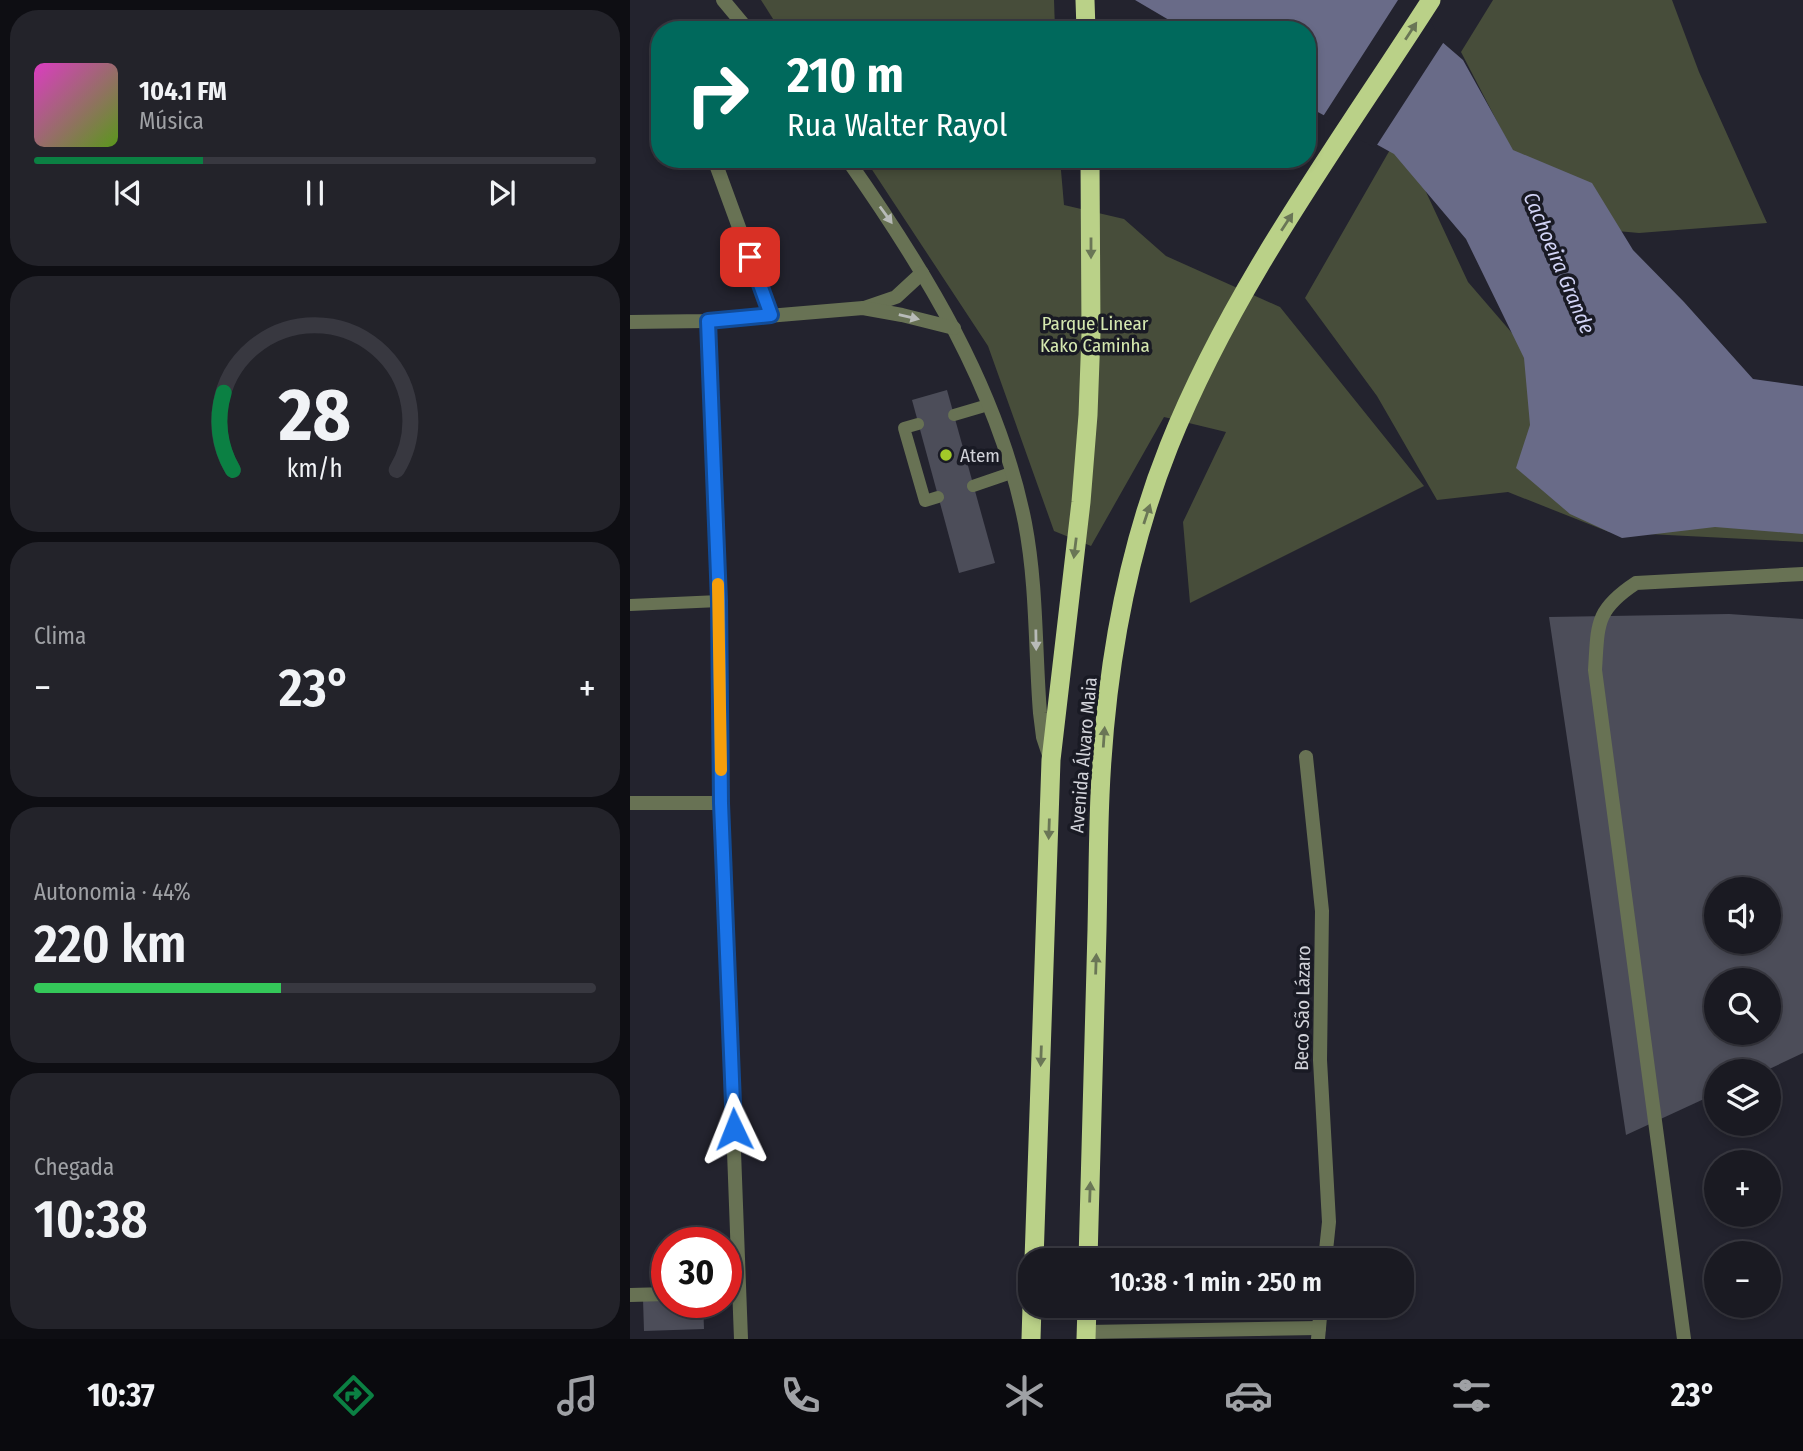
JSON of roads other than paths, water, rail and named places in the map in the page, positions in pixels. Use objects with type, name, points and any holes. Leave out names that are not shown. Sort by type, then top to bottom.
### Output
[{"type":"highway","points":[[1086,0],[1086,21]]},
{"type":"highway","name":"Avenida Álvaro Maia","points":[[1088,1248],[1100,795],[1106,711],[1121,616],[1137,545],[1168,449],[1203,366],[1250,279],[1431,0]]},
{"type":"highway","name":"Avenida Álvaro Maia","points":[[1034,1248],[1051,760],[1081,502],[1088,415],[1091,333],[1090,168]]},
{"type":"highway","points":[[1031,1339],[1032,1318]]},
{"type":"street","points":[[723,0],[740,21]]},
{"type":"street","points":[[717,168],[771,315]]},
{"type":"street","name":"Avenida Álvaro Maia","points":[[853,168],[895,227],[954,328],[988,405],[1011,473],[1025,524],[1034,591],[1040,713],[1043,737],[1051,760]]},
{"type":"street","points":[[863,309],[896,297],[922,273]]},
{"type":"street","points":[[630,322],[708,321],[863,309],[954,328]]},
{"type":"street","points":[[708,321],[719,601],[731,1227]]},
{"type":"street","points":[[1684,1339],[1595,670],[1599,621],[1614,597],[1636,583],[1803,574]]},
{"type":"street","name":"Beco São Lázaro","points":[[1306,757],[1322,911],[1320,1060],[1329,1222],[1326,1248]]},
{"type":"street","points":[[630,803],[721,803]]},
{"type":"street","points":[[630,1295],[651,1294]]},
{"type":"street","points":[[737,1318],[741,1339]]},
{"type":"street","points":[[1086,1335],[1319,1334]]},
{"type":"lane","points":[[954,415],[988,405]]},
{"type":"lane","points":[[918,424],[904,428],[925,501],[938,496]]},
{"type":"lane","points":[[973,486],[1011,473]]},
{"type":"lane","points":[[630,605],[719,601]]},
{"type":"water","name":"Cachoeira Grande","points":[[1135,0],[1415,0],[1434,35],[1463,60],[1513,150],[1592,183],[1633,250],[1753,379],[1803,386],[1803,534],[1715,527],[1622,538],[1570,514],[1516,468],[1530,425],[1524,358],[1466,239],[1394,154],[1316,111],[1316,21],[1171,21]]},
{"type":"place","name":"Atem","points":[[946,455]]},
{"type":"park label","name":"Parque Linear Kako Caminha","points":[[1095,334]]}]
